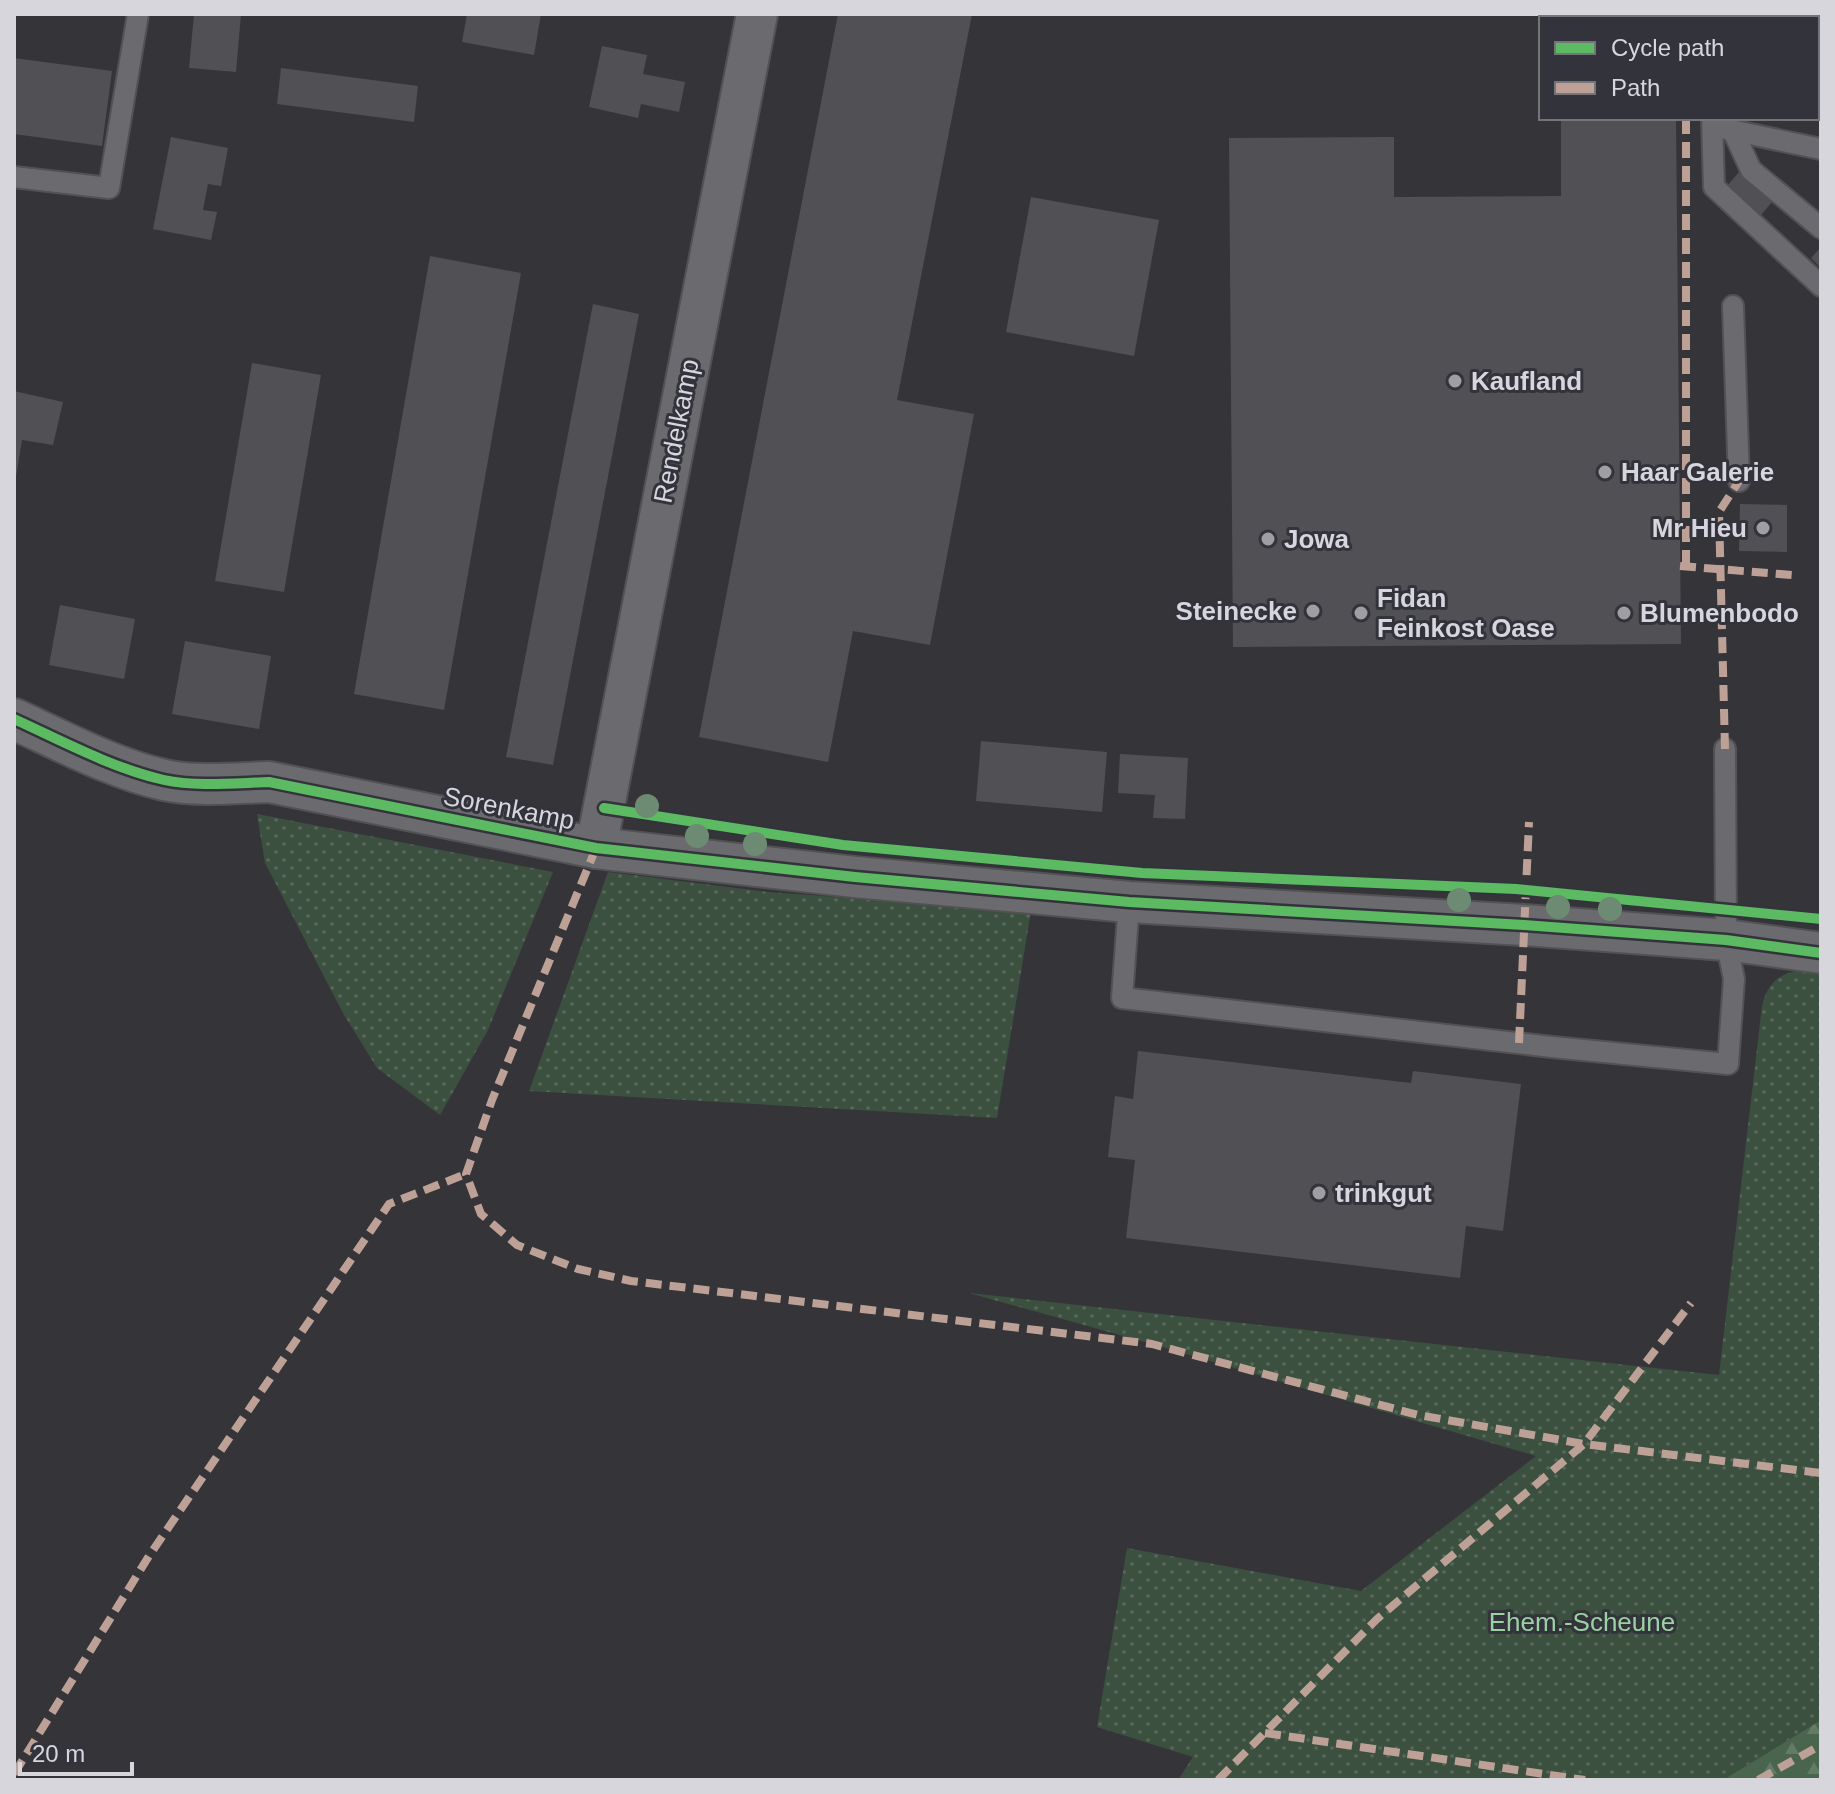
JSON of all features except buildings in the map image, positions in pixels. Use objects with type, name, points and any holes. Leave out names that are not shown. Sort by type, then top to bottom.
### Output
[{"type":"street","name":"Rendelkamp","points":[[596,848],[757,14]]},
{"type":"street","name":"Sorenkamp","points":[[14,719],[114,763],[165,780],[220,784],[269,782],[596,848],[855,877],[1129,902],[1524,925],[1726,940],[1821,953]]},
{"type":"lane","points":[[14,177],[109,188],[138,14]]},
{"type":"lane","points":[[1821,149],[1733,131],[1711,121],[1714,187],[1821,286]]},
{"type":"lane","points":[[1733,131],[1751,170],[1821,228]]},
{"type":"lane","points":[[1733,306],[1739,481]]},
{"type":"lane","points":[[1129,902],[1122,998],[1728,1064],[1734,979],[1726,940],[1725,749]]},
{"type":"green space","points":[[257,814],[553,872],[488,1030],[440,1115],[377,1068],[343,1013],[265,863]]},
{"type":"green space","points":[[608,872],[768,892],[1031,911],[997,1118],[529,1091]]},
{"type":"green space","name":"Ehem.-Scheune","points":[[1796,971],[1821,973],[1821,1720],[1723,1780],[1178,1780],[1193,1757],[1097,1727],[1127,1548],[1361,1591],[1536,1456],[969,1293],[1719,1375],[1762,1006],[1773,982]]},
{"type":"green space","points":[[1821,1720],[1821,1780],[1723,1780]]},
{"type":"marked path","points":[[1686,120],[1686,568]]},
{"type":"marked path","points":[[1725,749],[1719,512],[1739,481]]},
{"type":"marked path","points":[[1680,566],[1792,575]]},
{"type":"marked path","points":[[1519,1043],[1529,822]]},
{"type":"marked path","points":[[596,848],[492,1100],[466,1174],[481,1214],[517,1245],[578,1269],[631,1281],[1152,1344],[1418,1415],[1584,1444],[1821,1473]]},
{"type":"marked path","points":[[14,1774],[149,1556],[389,1204],[466,1174]]},
{"type":"marked path","points":[[1218,1780],[1377,1619],[1584,1444],[1691,1303]]},
{"type":"marked path","points":[[1265,1733],[1585,1780]]},
{"type":"marked path","points":[[1758,1780],[1821,1745]]},
{"type":"cycle path","points":[[14,719],[106,761],[164,780],[203,784],[269,782],[596,848],[855,877],[1129,902],[1524,925],[1726,940],[1821,953]]},
{"type":"cycle path","points":[[604,808],[843,845],[1142,873],[1516,889],[1821,919]]},
{"type":"place","name":"Kaufland","points":[[1455,381]]},
{"type":"place","name":"Haar Galerie","points":[[1605,472]]},
{"type":"place","name":"Mr Hieu","points":[[1763,528]]},
{"type":"place","name":"Jowa","points":[[1268,539]]},
{"type":"place","name":"Steinecke","points":[[1313,611]]},
{"type":"place","name":"Fidan Feinkost Oase","points":[[1361,613]]},
{"type":"place","name":"Blumenbodo","points":[[1624,613]]},
{"type":"place","name":"trinkgut","points":[[1319,1193]]}]
